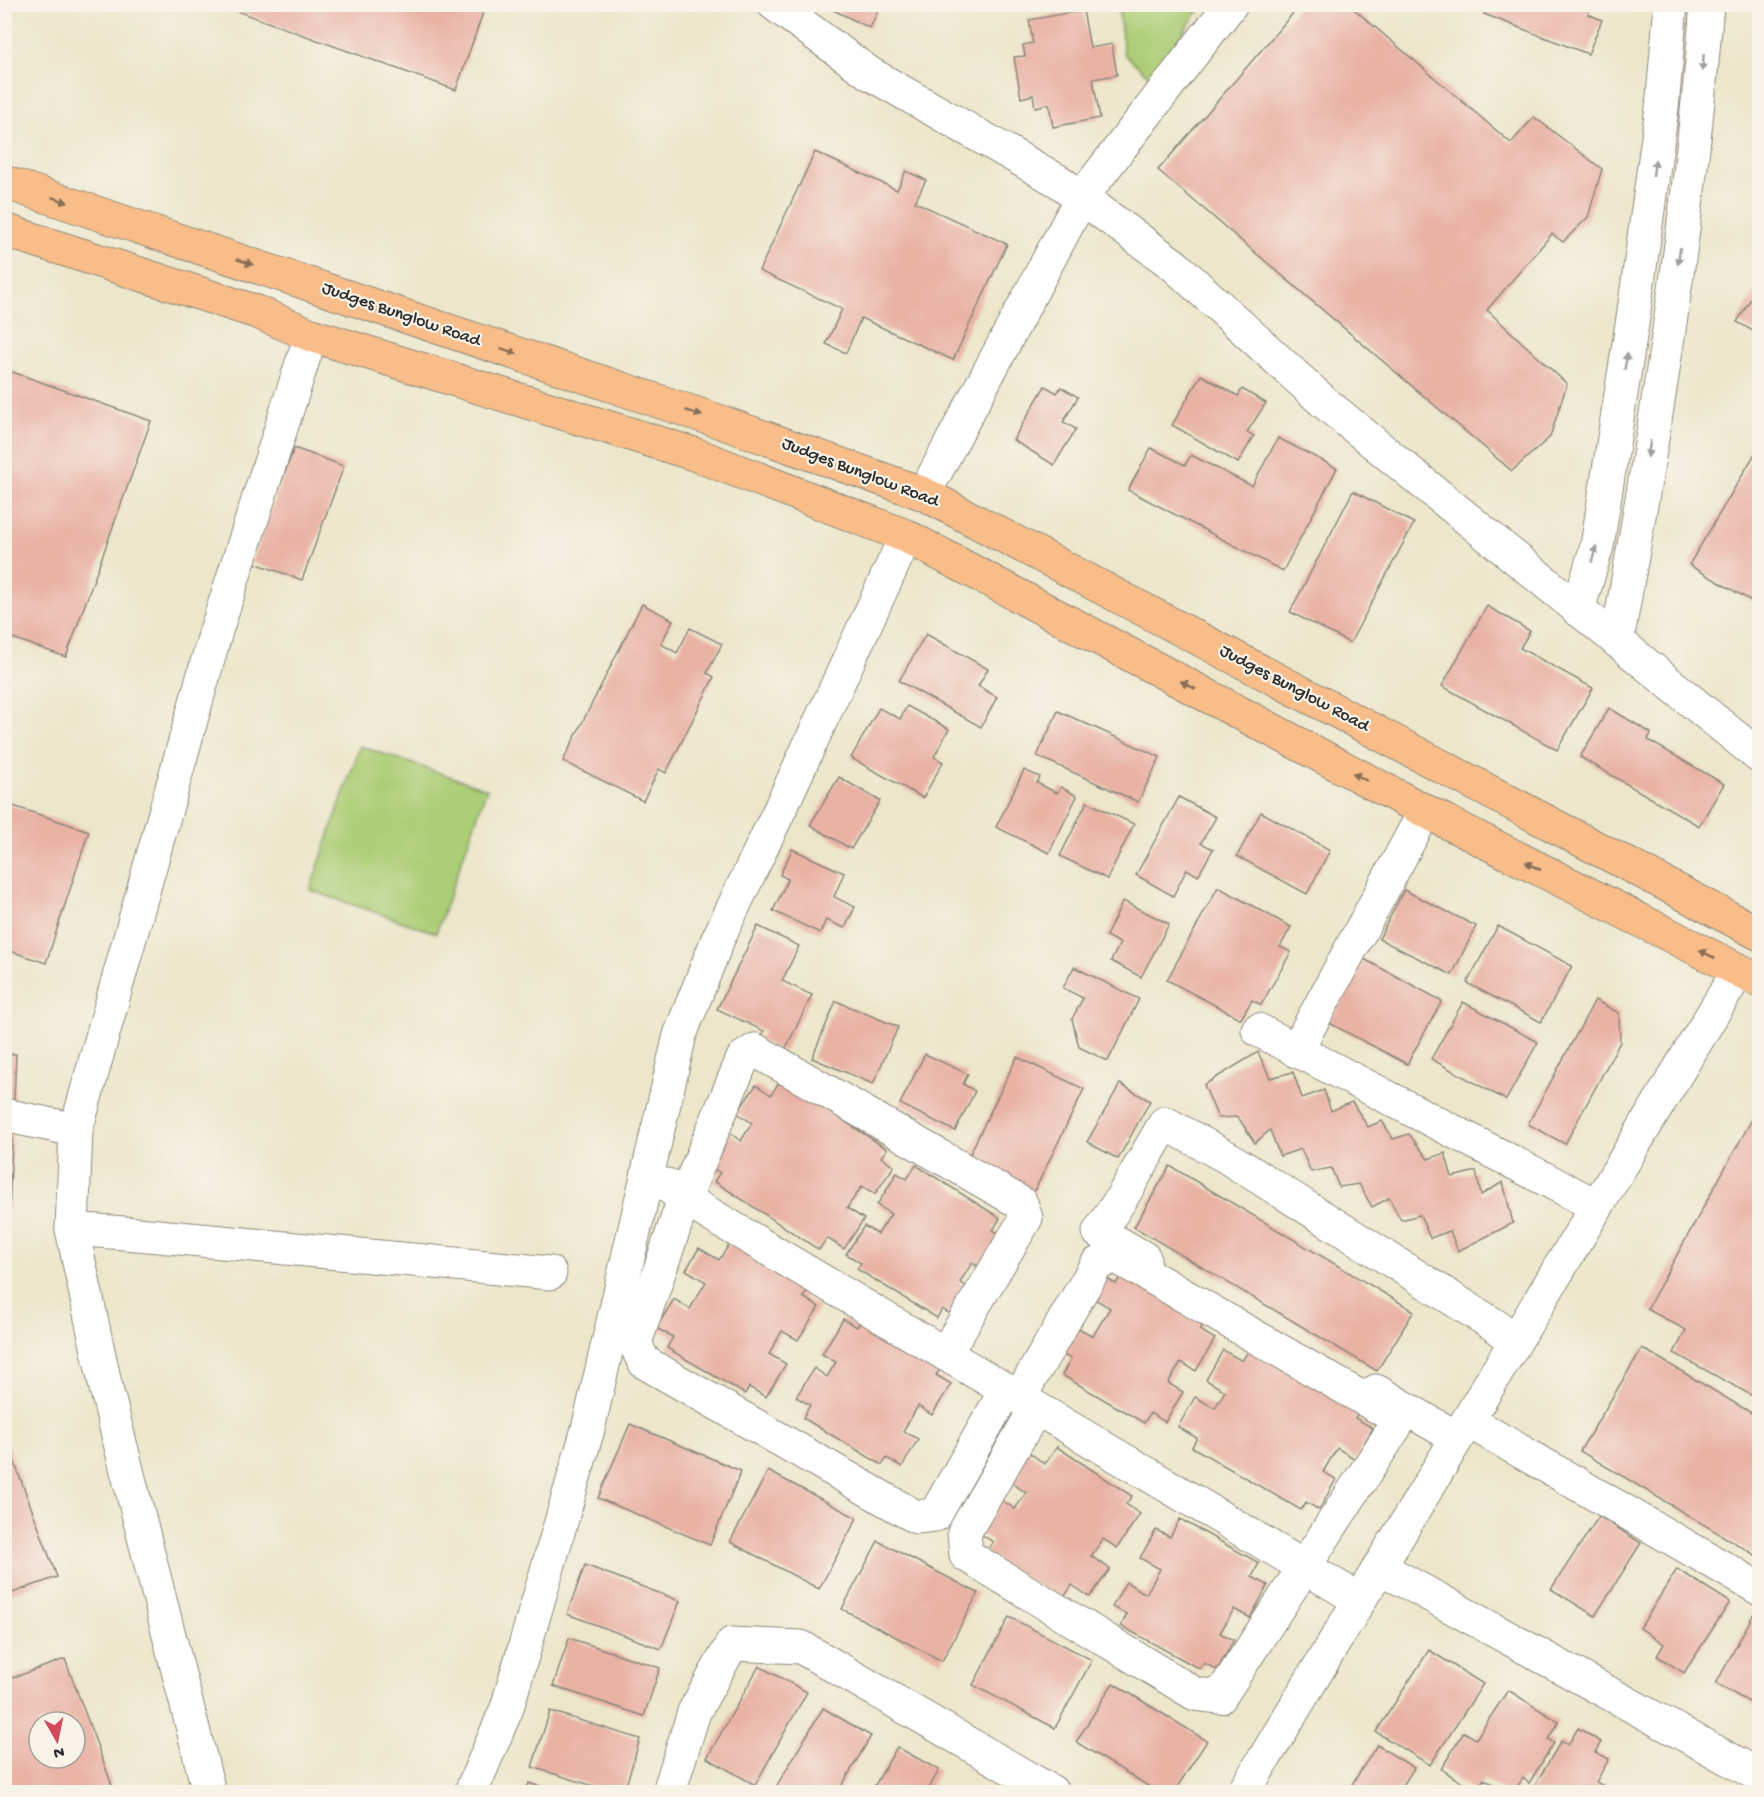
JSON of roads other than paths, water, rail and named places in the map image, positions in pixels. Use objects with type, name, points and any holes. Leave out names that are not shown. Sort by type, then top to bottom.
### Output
[{"type":"main road","name":"Judges Bunglow Road","points":[[4,182],[718,421],[924,494],[1760,934]]},
{"type":"main road","points":[[4,230],[257,312],[311,335],[694,454],[906,536],[1425,811],[1749,976]]},
{"type":"street","points":[[774,4],[868,73],[1060,182],[1174,265],[1324,403],[1760,757]]},
{"type":"street","points":[[924,494],[1082,198],[1231,4]]},
{"type":"street","points":[[1578,610],[1597,546],[1633,318],[1662,108],[1671,4]]},
{"type":"street","points":[[1617,641],[1669,324],[1699,112],[1707,4]]},
{"type":"street","points":[[209,1792],[106,1388],[72,1229],[76,1130],[216,631],[311,335]]},
{"type":"street","points":[[471,1792],[507,1708],[588,1429],[680,1035],[714,950],[906,536]]},
{"type":"street","points":[[1296,1051],[1425,811]]},
{"type":"street","points":[[1244,1792],[1597,1206],[1749,976]]},
{"type":"street","points":[[1258,1030],[1597,1206]]},
{"type":"street","points":[[945,1354],[1026,1218],[1021,1203],[755,1050],[743,1058],[684,1199],[635,1343],[644,1362],[916,1517],[935,1515],[1021,1398]]},
{"type":"street","points":[[4,1114],[76,1130]]},
{"type":"street","points":[[1515,1342],[1499,1328],[1225,1156],[1164,1123],[1121,1199],[1099,1232],[1760,1589]]},
{"type":"street","points":[[648,1173],[684,1199],[1360,1600]]},
{"type":"street","points":[[72,1229],[550,1273]]},
{"type":"street","points":[[1115,1257],[1390,1414],[1395,1427],[1220,1696],[1195,1694],[966,1555],[964,1533],[1021,1398],[1097,1264],[1115,1257]]},
{"type":"street","points":[[1379,1568],[1760,1776]]},
{"type":"street","points":[[669,1792],[694,1712],[732,1644],[801,1647],[1052,1792]]}]
